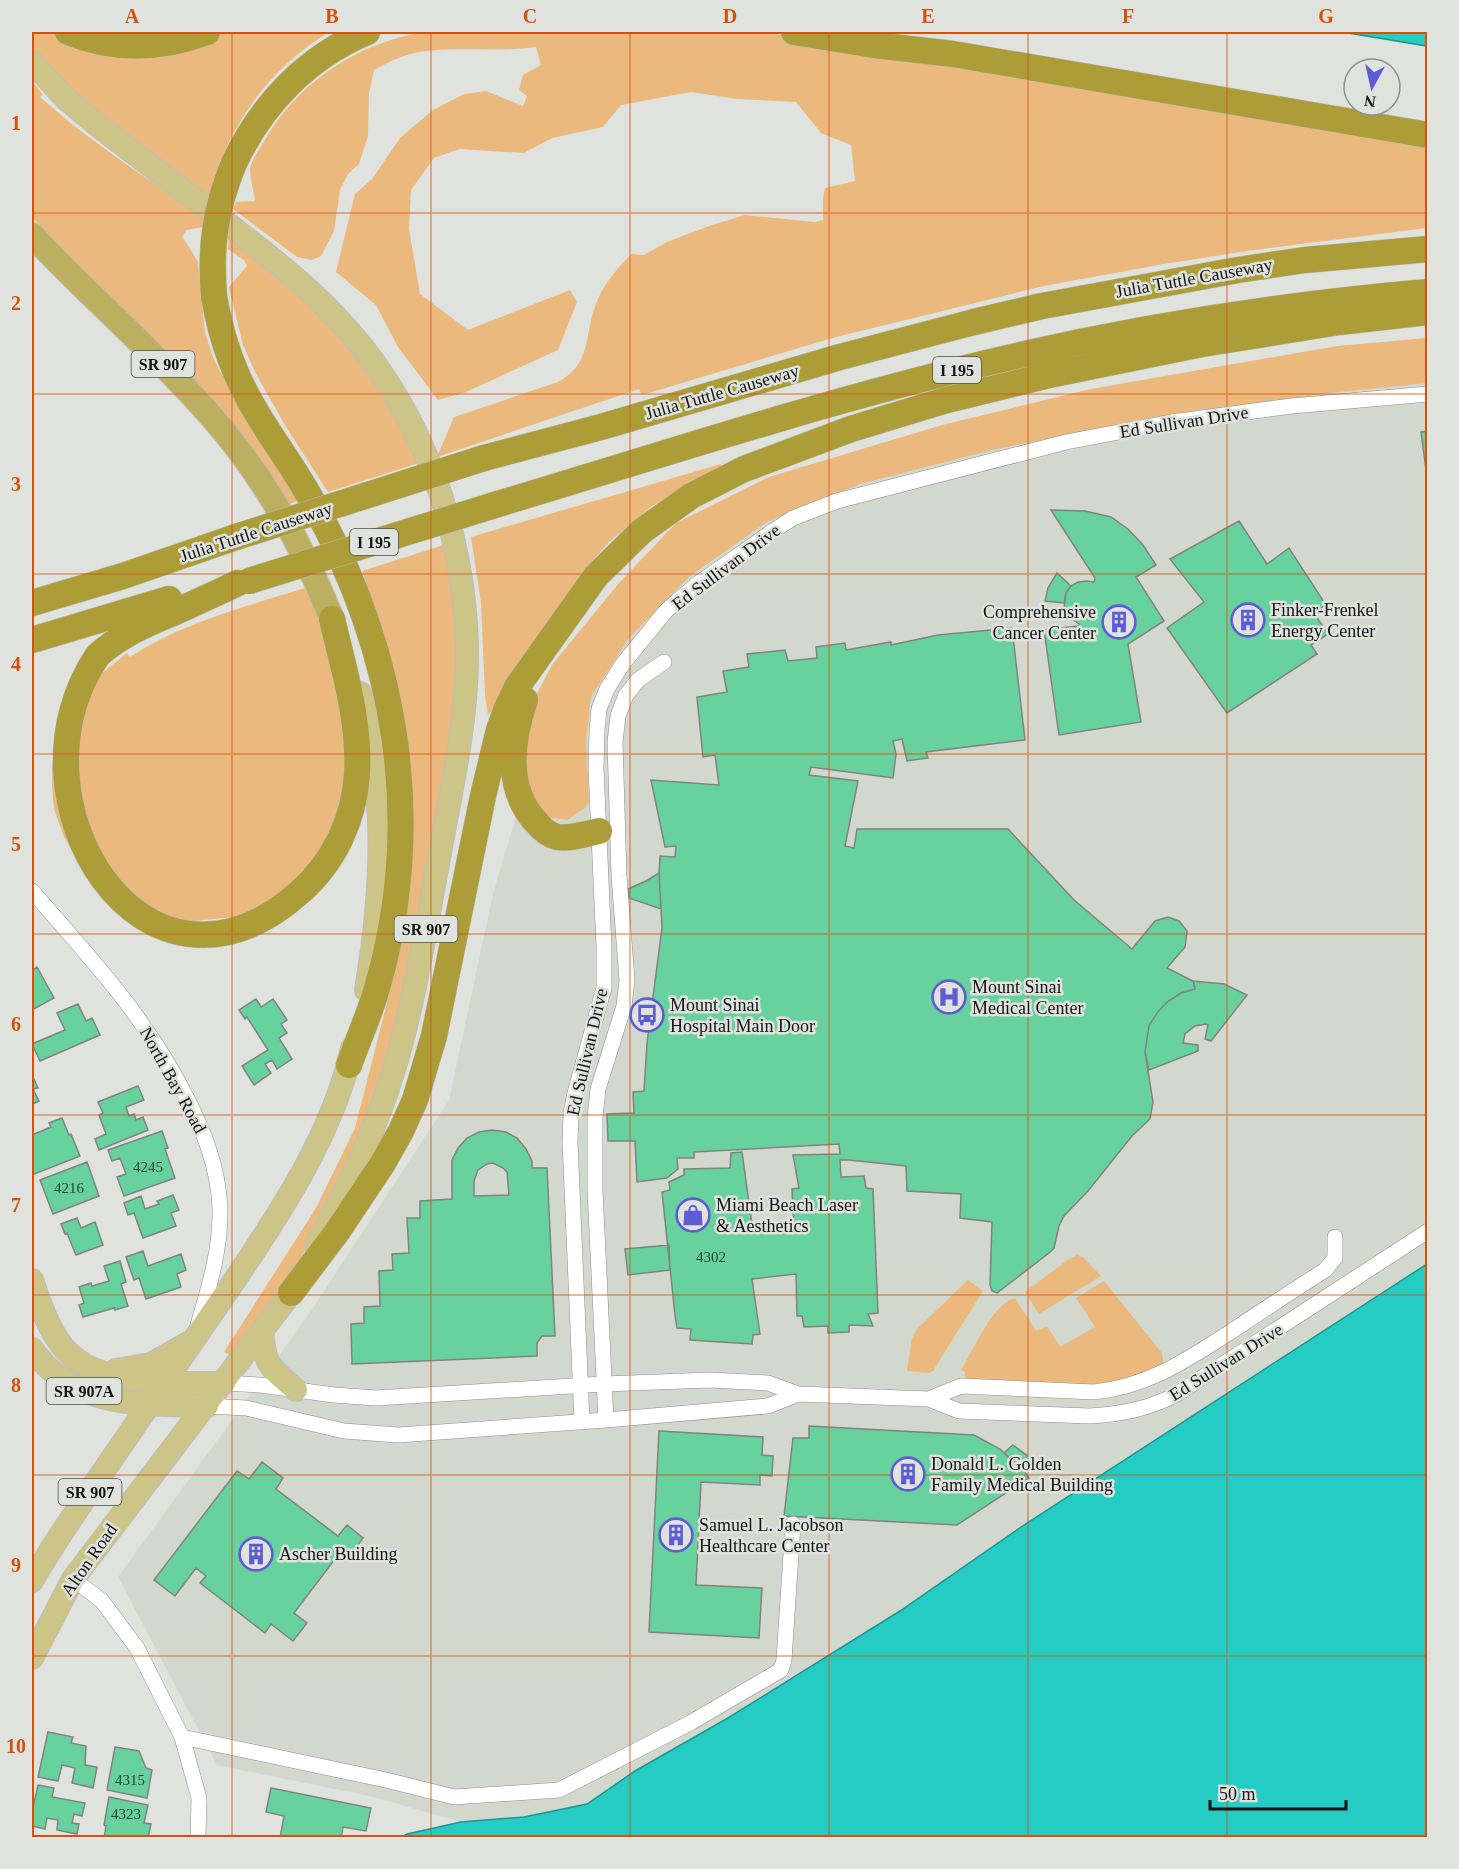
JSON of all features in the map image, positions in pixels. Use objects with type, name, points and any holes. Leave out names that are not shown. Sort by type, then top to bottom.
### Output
[{"type":"highway","points":[[68,32],[91,40],[134,46],[176,41],[207,32]]},
{"type":"highway","points":[[349,1065],[377,990],[395,893],[399,859],[400,797],[392,718],[375,647],[349,575],[310,497],[245,392],[225,343],[214,297],[212,253],[214,229],[225,184],[255,123],[283,88],[317,60],[339,45],[367,32]]},
{"type":"highway","points":[[794,32],[874,45],[952,54],[1428,135]]},
{"type":"highway","points":[[856,32],[952,54]]},
{"type":"highway","name":"SR 907","points":[[32,235],[183,386],[238,449],[293,535],[332,619]]},
{"type":"highway","name":"Julia Tuttle Causeway","points":[[32,603],[123,576],[236,537],[484,458],[601,427],[840,357],[974,322],[1042,306],[1238,270],[1428,249]]},
{"type":"highway","name":"I 195","points":[[32,640],[172,598],[244,582],[833,404],[994,361],[1080,342],[1212,318],[1345,300],[1428,292]]},
{"type":"highway","points":[[291,1293],[337,1232],[383,1163],[415,1100],[434,1035],[462,893],[499,730],[517,687],[596,576],[642,531],[691,496],[717,481],[776,456],[851,429],[934,404],[1048,375],[1169,350],[1278,331],[1428,312]]},
{"type":"highway","points":[[47,726],[55,708],[82,670],[116,641],[135,629],[244,582]]},
{"type":"highway","points":[[79,883],[110,908],[128,918],[149,927],[187,934],[209,934],[233,930],[255,922],[274,913],[307,886],[335,850],[344,832],[356,792],[356,727],[332,619]]},
{"type":"highway","points":[[544,652],[521,711],[514,762],[517,791],[530,817],[551,836],[571,837],[599,831]]},
{"type":"main road","name":"SR 907","points":[[32,62],[65,99],[293,275],[320,300],[363,348],[399,401],[424,452],[447,515],[460,572],[464,600],[467,662],[462,724],[416,982],[387,1092],[342,1196],[291,1293],[224,1383]]},
{"type":"main road","name":"SR 907","points":[[166,1382],[263,1239],[328,1119],[349,1065],[366,989],[376,924],[381,860],[376,772],[364,707],[353,665],[332,619]]},
{"type":"main road","name":"SR 907A","points":[[32,1281],[54,1334],[77,1360],[104,1372],[136,1381],[224,1383]]},
{"type":"main road","points":[[262,1331],[268,1364],[296,1390]]},
{"type":"main road","points":[[104,1372],[151,1364],[194,1339]]},
{"type":"main road","name":"SR 907A","points":[[32,1349],[52,1372],[76,1388],[108,1400],[128,1404],[207,1406]]},
{"type":"main road","name":"Alton Road","points":[[32,1581],[166,1382]]},
{"type":"main road","name":"Alton Road","points":[[32,1658],[73,1579],[224,1383]]},
{"type":"street","name":"Ed Sullivan Drive","points":[[582,1422],[570,1142],[572,1113],[579,1075],[604,988],[596,768],[597,719],[602,700],[614,676],[665,612],[753,544],[793,518],[837,501],[907,481],[1116,432],[1206,417],[1428,394]]},
{"type":"street","name":"Ed Sullivan Drive","points":[[606,1420],[595,1190],[595,1118],[598,1089],[624,1006],[627,980],[619,876],[615,742],[621,706],[631,687],[664,662]]},
{"type":"street","name":"North Bay Road","points":[[32,891],[115,987],[150,1033],[189,1102],[206,1139],[218,1189],[219,1228],[214,1267],[194,1339]]},
{"type":"street","name":"Ed Sullivan Drive","points":[[224,1383],[376,1398],[581,1385],[710,1380],[768,1383],[798,1394],[929,1399],[959,1411],[1077,1416],[1108,1415],[1145,1408],[1177,1394],[1428,1231]]},
{"type":"street","name":"Ed Sullivan Drive","points":[[929,1399],[961,1386],[1094,1392],[1127,1387],[1146,1381],[1180,1364],[1329,1266],[1335,1258],[1335,1237]]},
{"type":"street","points":[[1180,1364],[1195,1372],[1209,1374]]},
{"type":"street","points":[[1064,1392],[1077,1416]]},
{"type":"street","name":"Ed Sullivan Drive","points":[[207,1406],[246,1408],[318,1426],[369,1434],[398,1435],[768,1406],[798,1394]]},
{"type":"street","points":[[182,1737],[386,1780],[454,1797],[559,1790],[690,1723],[781,1670],[784,1660],[793,1524]]},
{"type":"street","points":[[73,1579],[102,1601],[137,1648],[182,1737],[199,1798],[198,1838]]},
{"type":"shaded area","points":[[32,32],[185,45],[223,32],[329,32],[287,64],[253,102],[227,146],[209,196],[107,127],[46,69],[32,50]]},
{"type":"shaded area","points":[[425,32],[765,32],[1427,146],[1427,228],[1247,251],[1044,286],[836,337],[642,395],[639,389],[437,457],[454,417],[558,382],[577,366],[583,356],[593,311],[601,292],[631,254],[644,255],[667,242],[745,215],[815,222],[823,220],[825,188],[855,181],[851,145],[821,133],[796,102],[737,99],[691,92],[621,105],[603,127],[552,138],[524,153],[459,149],[434,158],[411,190],[409,229],[420,294],[468,330],[570,290],[577,302],[558,350],[466,392],[438,400],[398,347],[376,305],[336,272],[355,194],[372,179],[400,138],[433,110],[464,94],[486,91],[523,106],[527,96],[519,90],[523,75],[541,65],[536,47],[420,52],[386,63],[374,70],[369,93],[368,136],[359,164],[348,174],[340,190],[334,231],[321,256],[312,260],[297,257],[233,209],[236,202],[255,201],[250,169],[253,159],[276,123],[310,85],[331,69],[376,45]]},
{"type":"shaded area","points":[[32,81],[43,95],[40,97],[74,126],[205,219],[202,227],[187,230],[182,236],[198,262],[205,333],[214,360],[245,418],[298,501],[289,504],[253,451],[204,391],[53,241],[32,217]]},
{"type":"shaded area","points":[[229,236],[279,272],[342,334],[376,379],[422,462],[328,492],[286,427],[255,372],[243,345],[229,287],[247,266],[244,260],[228,249]]},
{"type":"shaded area","points":[[1427,338],[1427,383],[1329,393],[1154,417],[992,450],[860,484],[767,522],[690,576],[629,638],[591,697],[586,740],[589,802],[585,808],[567,820],[544,817],[531,802],[521,742],[533,701],[552,665],[619,583],[676,523],[769,477],[942,425],[1091,389],[1337,346]]},
{"type":"shaded area","name":"Mount Sinai Medical Center","points":[[1427,366],[1427,1264],[1024,1525],[900,1611],[728,1718],[635,1771],[587,1804],[524,1817],[461,1822],[374,1797],[217,1765],[118,1577],[309,1314],[449,1100],[493,894],[545,718],[738,507],[955,440]]},
{"type":"shaded area","points":[[721,464],[721,468],[652,506],[609,542],[593,560],[598,562],[488,715],[481,603],[471,537]]},
{"type":"shaded area","points":[[447,544],[458,588],[457,719],[395,1050],[320,1227],[291,1273],[230,1355],[224,1352],[316,1208],[355,1128],[390,991],[403,902],[405,737],[400,698],[385,641],[362,571]]},
{"type":"shaded area","points":[[308,587],[327,638],[349,755],[339,815],[320,856],[304,875],[245,916],[184,922],[94,881],[64,837],[54,809],[52,766],[57,738],[96,678],[127,653],[130,657],[194,624]]},
{"type":"shaded area","points":[[1077,1255],[1083,1257],[1101,1276],[1039,1314],[1025,1292]]},
{"type":"shaded area","points":[[968,1280],[983,1291],[933,1371],[929,1373],[907,1371],[912,1338],[918,1328]]},
{"type":"shaded area","points":[[1104,1281],[1162,1353],[1163,1363],[1160,1368],[1111,1385],[1096,1386],[965,1380],[965,1372],[961,1370],[977,1340],[999,1308],[1007,1302],[1015,1298],[1036,1331],[1047,1326],[1060,1347],[1095,1327],[1076,1298]]},
{"type":"water","points":[[1342,32],[1427,32],[1427,46]]},
{"type":"water","points":[[1427,1264],[1427,1837],[402,1837],[461,1822],[524,1817],[587,1804],[635,1771],[728,1718],[900,1611],[1024,1525]]},
{"type":"building","points":[[1428,431],[1428,485],[1421,432]]},
{"type":"building","name":"Comprehensive Cancer Center","points":[[1051,510],[1085,511],[1111,517],[1128,529],[1143,545],[1156,565],[1136,577],[1164,621],[1128,644],[1141,722],[1059,735],[1044,630],[1078,626],[1079,624],[1067,615],[1064,608],[1066,593],[1078,582],[1094,582],[1095,578]]},
{"type":"building","name":"Finker-Frenkel Energy Center","points":[[1239,521],[1267,564],[1289,548],[1326,605],[1314,613],[1328,634],[1311,645],[1317,654],[1227,713],[1167,628],[1204,602],[1170,559]]},
{"type":"building","points":[[1057,573],[1071,586],[1066,593],[1064,603],[1045,601],[1048,588]]},
{"type":"building","points":[[1012,628],[1025,740],[926,752],[928,758],[907,761],[902,739],[893,741],[896,754],[893,778],[811,767],[809,775],[858,781],[845,846],[854,848],[857,829],[1008,829],[1074,900],[1132,949],[1155,921],[1168,917],[1179,921],[1187,931],[1185,947],[1167,968],[1193,981],[1195,989],[1181,993],[1167,1002],[1149,1026],[1145,1052],[1153,1102],[1150,1119],[1132,1136],[1088,1191],[1064,1216],[1054,1248],[997,1293],[992,1291],[990,1285],[992,1222],[960,1218],[961,1194],[907,1191],[906,1166],[840,1160],[841,1177],[864,1176],[866,1188],[873,1189],[878,1313],[868,1314],[873,1326],[849,1325],[849,1332],[828,1333],[828,1326],[804,1327],[802,1316],[797,1316],[796,1274],[752,1279],[760,1334],[753,1335],[752,1344],[690,1340],[691,1329],[677,1328],[675,1315],[662,1192],[670,1190],[669,1182],[684,1175],[684,1169],[730,1168],[731,1153],[742,1152],[753,1232],[794,1233],[792,1189],[799,1188],[793,1155],[840,1154],[839,1144],[694,1152],[694,1158],[677,1158],[678,1169],[667,1178],[637,1182],[635,1141],[608,1141],[607,1114],[634,1113],[633,1092],[644,1091],[647,1043],[662,928],[660,856],[675,857],[676,846],[665,847],[651,780],[719,785],[715,755],[703,757],[697,697],[727,692],[723,671],[749,667],[747,654],[785,650],[788,661],[817,658],[816,647],[845,643],[846,650],[891,642],[891,645],[938,635]]},
{"type":"building","points":[[659,873],[661,909],[629,898],[628,889]]},
{"type":"building","points":[[37,967],[54,998],[32,1010],[32,971]]},
{"type":"building","points":[[1193,981],[1224,984],[1247,995],[1211,1041],[1205,1039],[1208,1025],[1206,1024],[1195,1026],[1185,1034],[1183,1043],[1198,1045],[1198,1051],[1149,1070],[1145,1052],[1149,1026],[1167,1002],[1181,993],[1195,989]]},
{"type":"building","points":[[256,999],[261,1007],[273,999],[287,1020],[281,1024],[287,1033],[279,1038],[292,1059],[277,1069],[272,1060],[265,1064],[271,1073],[254,1085],[242,1066],[268,1050],[247,1017],[245,1019],[239,1010]]},
{"type":"building","points":[[78,1004],[86,1021],[92,1018],[100,1035],[40,1061],[32,1044],[65,1030],[57,1013]]},
{"type":"building","points":[[32,1075],[38,1088],[33,1089],[39,1101],[32,1104]]},
{"type":"building","points":[[138,1086],[144,1100],[126,1107],[129,1116],[134,1114],[136,1120],[143,1117],[148,1130],[99,1150],[95,1139],[106,1134],[99,1115],[103,1113],[98,1102]]},
{"type":"building","points":[[62,1118],[80,1156],[32,1175],[32,1135],[51,1127],[49,1123]]},
{"type":"building","points":[[492,1130],[506,1132],[517,1138],[526,1149],[532,1161],[532,1168],[547,1168],[555,1336],[542,1336],[537,1343],[537,1356],[352,1364],[351,1324],[364,1323],[364,1307],[380,1306],[379,1271],[393,1270],[392,1254],[409,1253],[407,1218],[420,1218],[420,1201],[452,1199],[452,1160],[458,1148],[467,1138],[479,1132]],"holes":[[[493,1163],[507,1172],[509,1195],[474,1196],[474,1181],[478,1170]]]},
{"type":"building","points":[[162,1131],[168,1148],[165,1149],[175,1178],[124,1196],[117,1177],[126,1174],[120,1158],[112,1161],[108,1150]]},
{"type":"building","points":[[87,1162],[99,1196],[53,1214],[40,1180]]},
{"type":"building","points":[[173,1195],[179,1210],[171,1213],[176,1226],[143,1238],[134,1213],[128,1215],[124,1203],[141,1196],[145,1209]]},
{"type":"building","points":[[77,1218],[81,1228],[95,1222],[103,1245],[76,1255],[61,1224]]},
{"type":"building","points":[[669,1245],[670,1270],[628,1275],[625,1249]]},
{"type":"building","points":[[143,1251],[148,1266],[181,1254],[186,1270],[177,1274],[181,1287],[146,1299],[139,1278],[134,1280],[126,1257]]},
{"type":"building","points":[[120,1261],[126,1282],[121,1284],[128,1306],[83,1317],[79,1305],[84,1303],[79,1287],[109,1281],[104,1266]]},
{"type":"building","name":"Donald L. Golden Family Medical Building","points":[[809,1426],[974,1435],[1000,1449],[1029,1478],[957,1525],[784,1516],[793,1438],[809,1438]]},
{"type":"building","name":"Samuel L. Jacobson Healthcare Center","points":[[659,1431],[763,1437],[762,1455],[773,1456],[772,1476],[760,1475],[760,1485],[701,1482],[696,1585],[762,1588],[759,1638],[649,1632]]},
{"type":"building","points":[[1013,1445],[1033,1460],[1024,1471],[1004,1453]]},
{"type":"building","name":"Ascher Building","points":[[262,1462],[283,1478],[276,1489],[338,1536],[347,1525],[363,1538],[349,1557],[341,1551],[294,1613],[307,1623],[293,1641],[271,1624],[265,1633],[200,1583],[206,1576],[196,1568],[175,1596],[154,1580],[237,1471],[249,1479]]},
{"type":"building","points":[[48,1732],[73,1737],[71,1743],[86,1746],[85,1765],[97,1767],[93,1788],[72,1783],[75,1768],[62,1765],[58,1781],[38,1777]]},
{"type":"building","points":[[115,1747],[139,1751],[146,1768],[152,1770],[147,1798],[107,1790]]},
{"type":"building","points":[[38,1785],[54,1788],[52,1797],[85,1803],[82,1816],[74,1814],[72,1823],[79,1824],[77,1834],[57,1830],[58,1820],[47,1818],[45,1829],[32,1826],[32,1812]]},
{"type":"building","points":[[271,1788],[371,1808],[366,1831],[343,1827],[341,1838],[280,1838],[284,1816],[266,1812]]},
{"type":"building","points":[[109,1797],[148,1805],[144,1823],[151,1824],[148,1838],[104,1838]]},
{"type":"place","name":"Finker-Frenkel Energy Center","points":[[1248,620]]},
{"type":"place","name":"Comprehensive Cancer Center","points":[[1119,622]]},
{"type":"place","name":"Mount Sinai Medical Center","points":[[949,997]]},
{"type":"place","name":"Mount Sinai Hospital Main Door","points":[[647,1015]]},
{"type":"place","name":"Miami Beach Laser & Aesthetics","points":[[693,1215]]},
{"type":"place","name":"Donald L. Golden Family Medical Building","points":[[908,1474]]},
{"type":"place","name":"Samuel L. Jacobson Healthcare Center","points":[[676,1535]]},
{"type":"place","name":"Ascher Building","points":[[256,1554]]}]
